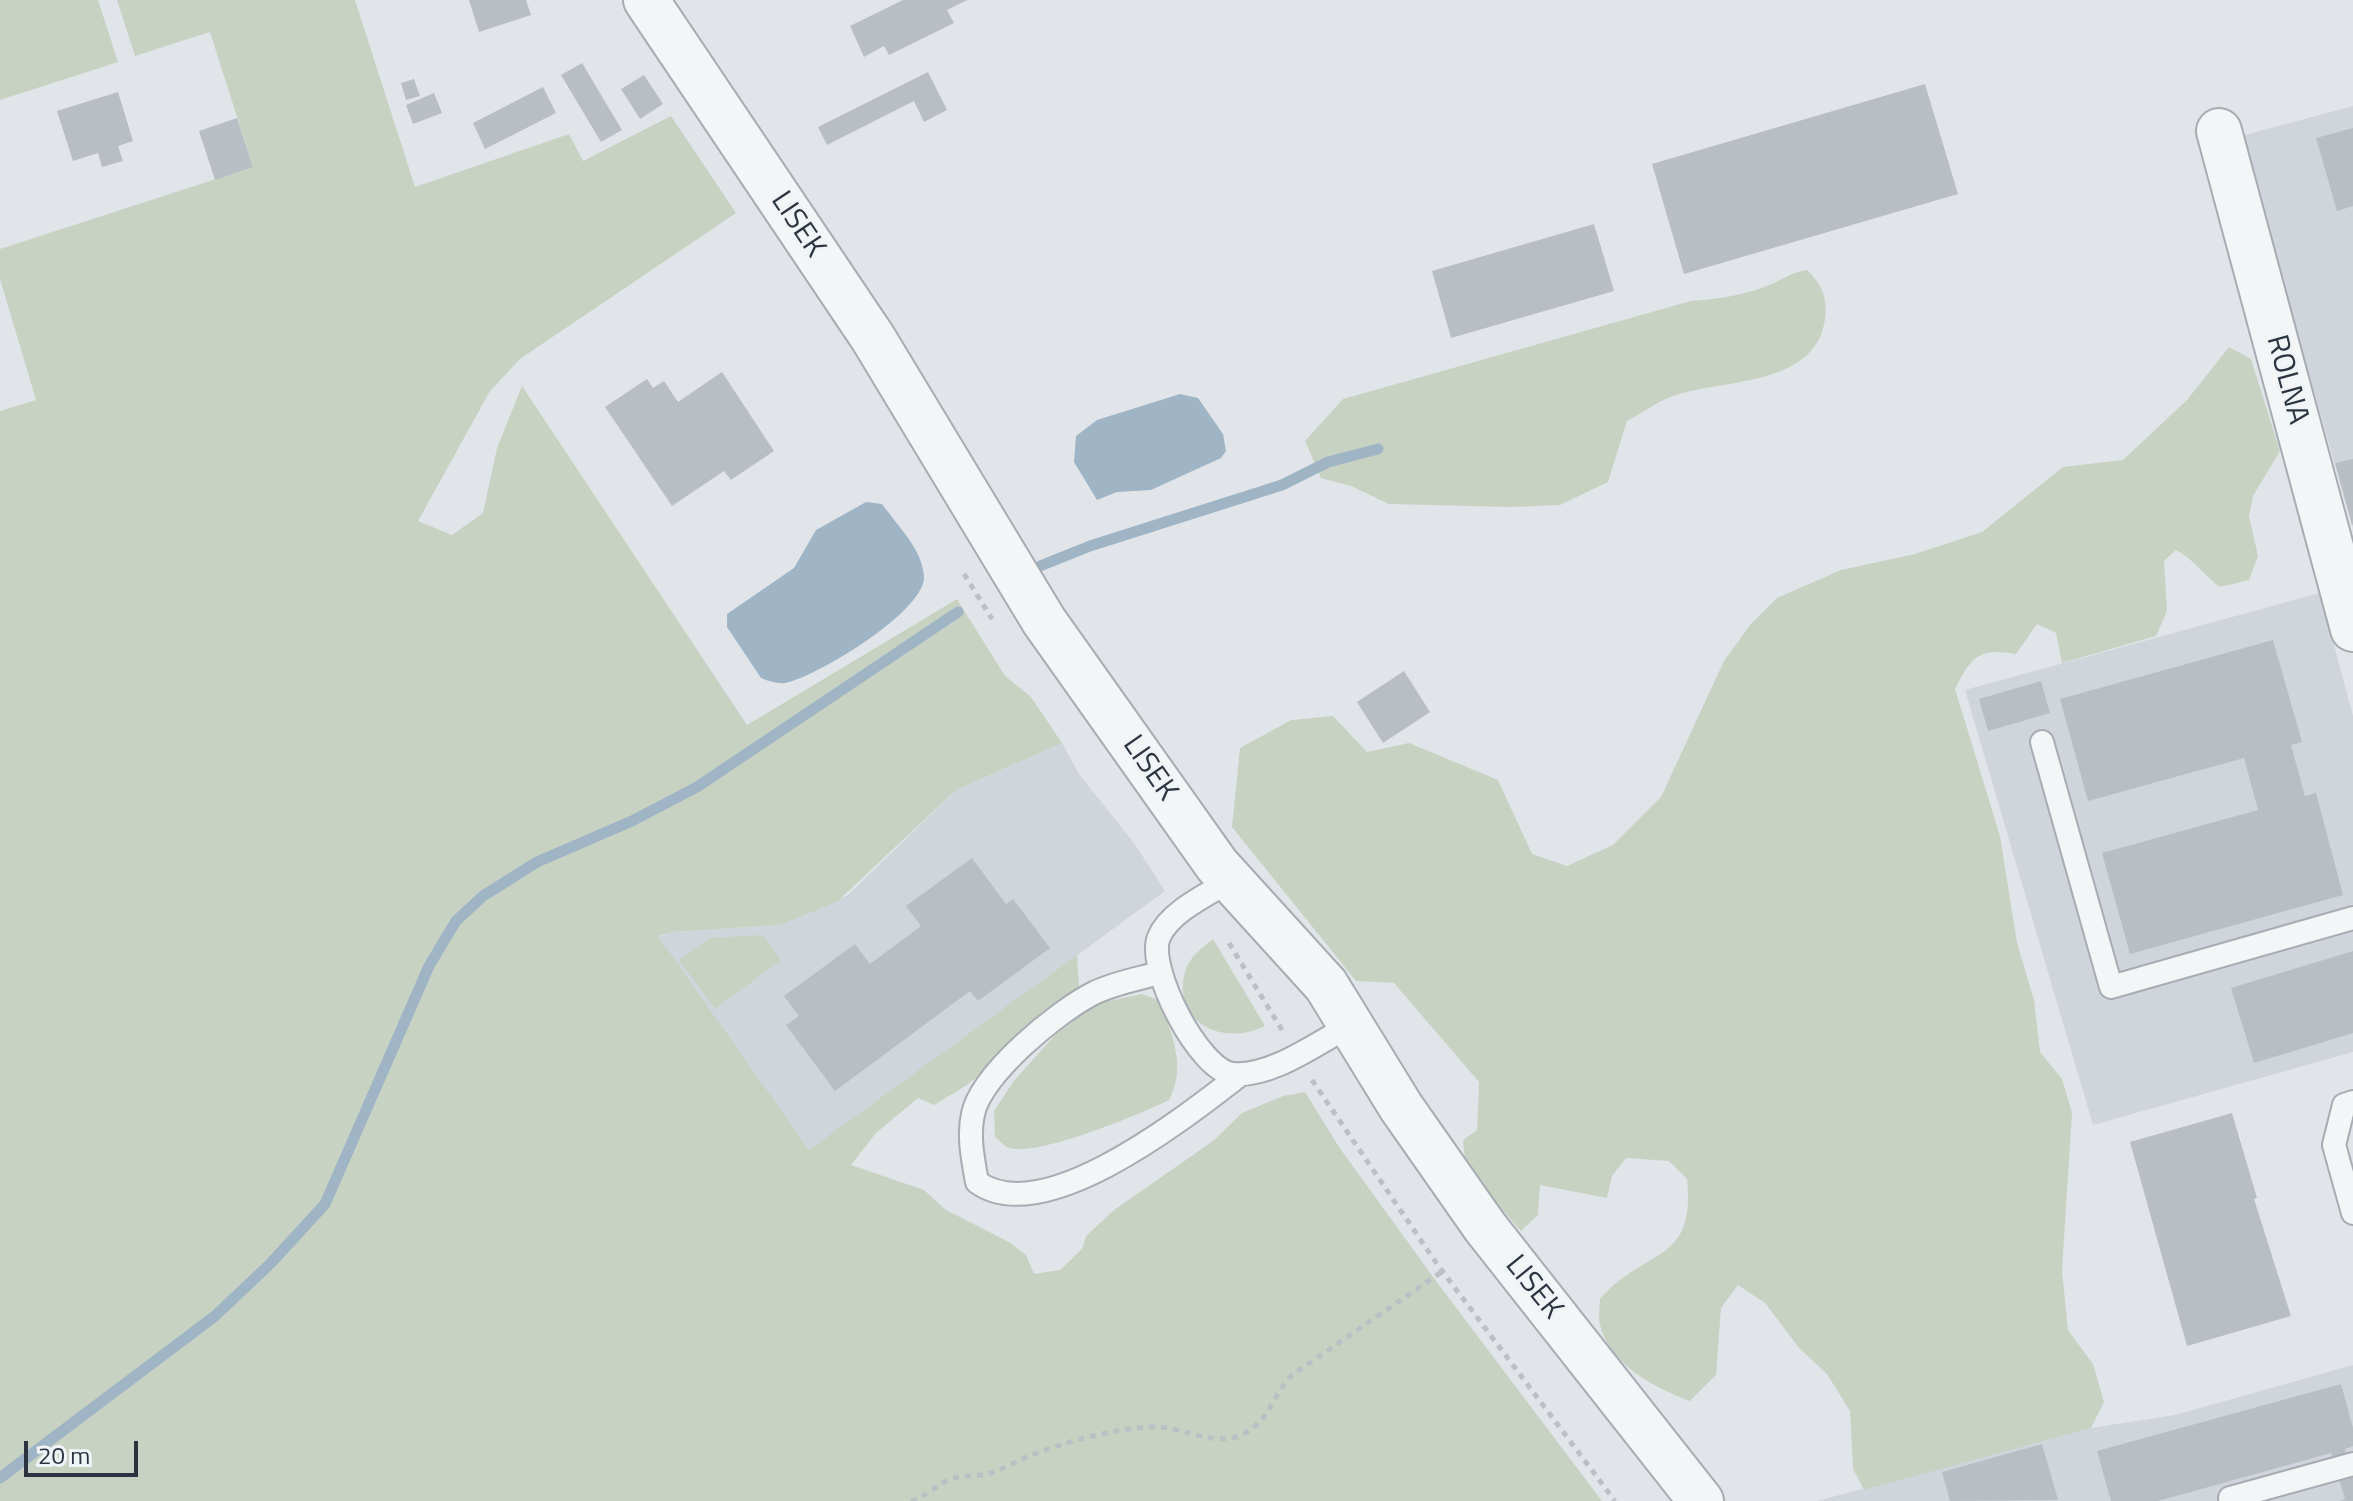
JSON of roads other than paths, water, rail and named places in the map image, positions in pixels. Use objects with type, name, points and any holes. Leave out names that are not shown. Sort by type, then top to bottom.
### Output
[{"type":"street","name":"LISEK","points":[[646,0],[873,338],[1044,621],[1231,880],[1326,985],[1401,1107],[1485,1227],[1701,1501]]},
{"type":"street","name":"ROLNA","points":[[2219,131],[2353,629]]},
{"type":"lane","points":[[2042,742],[2111,987],[2353,918]]},
{"type":"lane","points":[[1231,880],[1170,922],[1159,936],[1156,949],[1159,973],[1205,1057],[1229,1074],[1258,1071],[1351,1025]]},
{"type":"lane","points":[[1159,973],[1096,992],[1074,1005],[1020,1050],[981,1090],[973,1113],[971,1134],[977,1182],[988,1190],[1012,1194],[1053,1188],[1099,1168],[1170,1129],[1241,1074]]},
{"type":"lane","points":[[2353,1102],[2344,1105],[2334,1145],[2353,1213]]},
{"type":"lane","points":[[2231,1501],[2230,1498],[2353,1464]]},
{"type":"water","points":[[1180,394],[1198,398],[1223,434],[1226,451],[1221,458],[1151,490],[1117,492],[1097,500],[1074,462],[1076,436],[1097,420]]},
{"type":"water","points":[[866,502],[882,504],[915,548],[924,578],[919,592],[888,625],[820,669],[785,683],[761,678],[727,627],[727,614],[794,568],[816,530]]},
{"type":"waterway","points":[[1035,568],[1090,546],[1282,485],[1328,462],[1378,449]]},
{"type":"waterway","points":[[0,1478],[215,1316],[271,1263],[325,1204],[429,966],[456,921],[483,896],[537,862],[632,821],[697,787],[958,612]]}]
